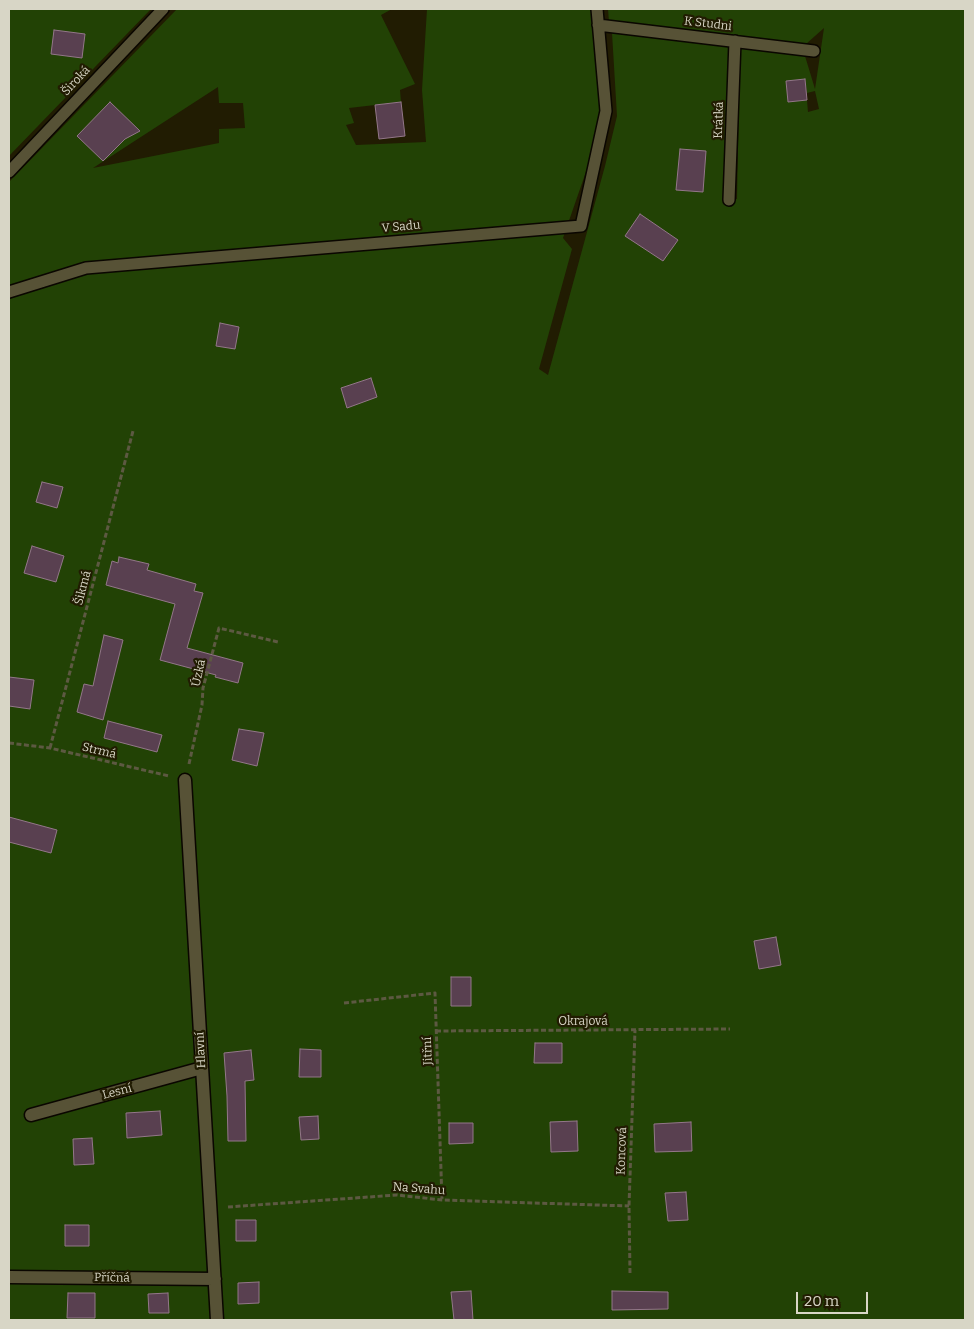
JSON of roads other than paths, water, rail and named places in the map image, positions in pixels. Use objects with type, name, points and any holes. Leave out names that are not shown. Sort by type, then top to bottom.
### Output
[{"type":"street","name":"Hlavní","points":[[185,780],[217,1320]]},
{"type":"street","name":"Lesní","points":[[31,1115],[202,1068]]},
{"type":"street","name":"Příčná","points":[[9,1277],[215,1279]]},
{"type":"lane","name":"Široká","points":[[9,172],[163,9]]},
{"type":"lane","name":"V Sadu","points":[[9,292],[86,268],[580,226],[606,111],[597,9]]},
{"type":"lane","name":"K Studni","points":[[598,25],[814,51]]},
{"type":"lane","name":"Krátká","points":[[729,200],[735,41]]}]
